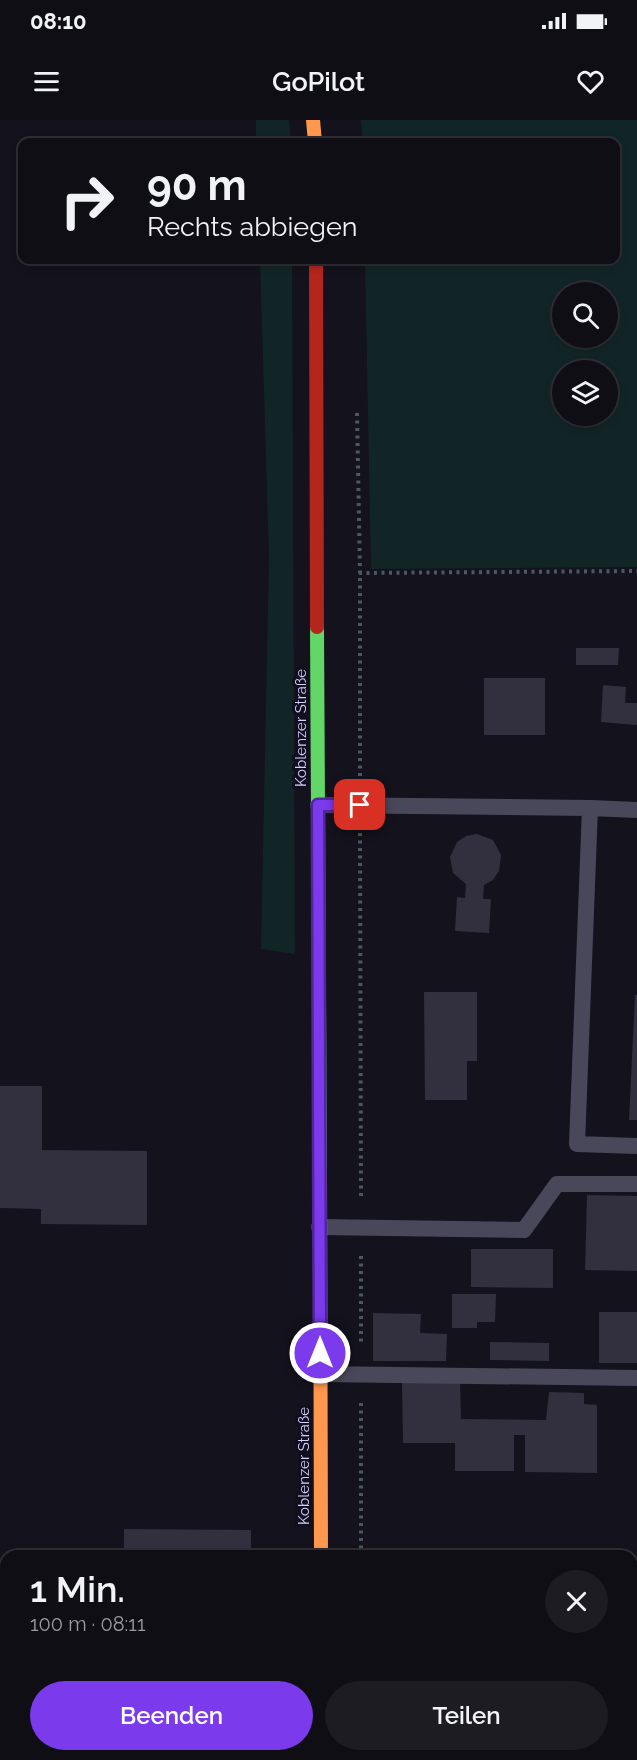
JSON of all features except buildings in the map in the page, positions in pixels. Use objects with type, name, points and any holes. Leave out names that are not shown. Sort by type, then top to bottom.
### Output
[{"type":"main road","points":[[314,120],[315,138]]},
{"type":"main road","name":"Koblenzer Straße","points":[[316,264],[321,1550]]},
{"type":"lane","points":[[318,805],[637,810]]},
{"type":"lane","points":[[590,808],[577,1144],[637,1146]]},
{"type":"lane","points":[[319,1227],[524,1230],[557,1184],[637,1184]]},
{"type":"lane","points":[[320,1374],[637,1378]]},
{"type":"path","points":[[357,410],[360,573],[362,1550]]},
{"type":"path","points":[[317,573],[637,571]]},
{"type":"green space","points":[[256,120],[289,120],[291,138],[256,138]]},
{"type":"green space","points":[[361,120],[637,120],[637,567],[371,569],[365,264],[620,264],[620,138],[363,138]]},
{"type":"green space","points":[[260,264],[292,264],[295,954],[261,949],[269,558]]},
{"type":"traffic: fast","points":[[317,627],[320,1177]]},
{"type":"traffic: slow","points":[[313,120],[315,138]]},
{"type":"traffic: slow","points":[[320,1177],[321,1550]]},
{"type":"traffic: jam","points":[[316,264],[317,627]]},
{"type":"route","points":[[320,1353],[318,805],[360,805]]}]
